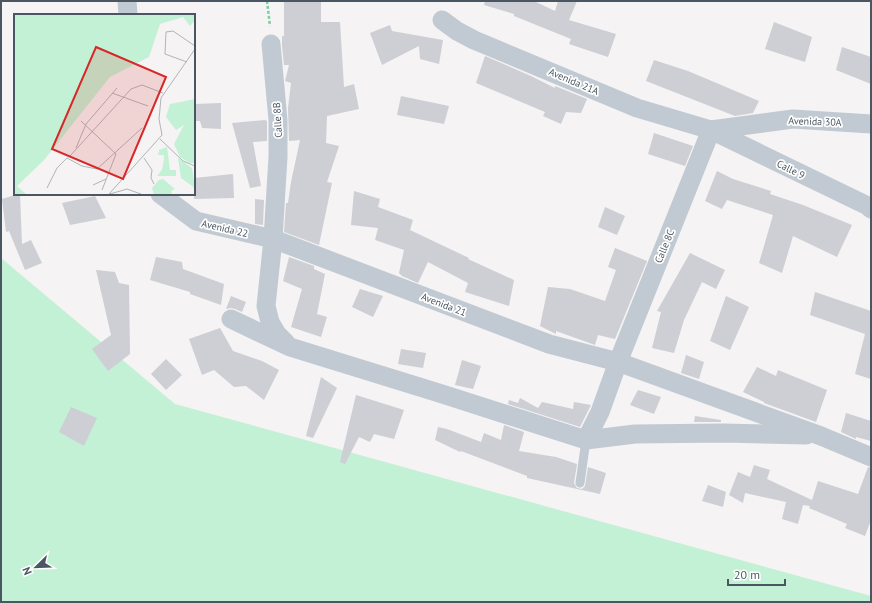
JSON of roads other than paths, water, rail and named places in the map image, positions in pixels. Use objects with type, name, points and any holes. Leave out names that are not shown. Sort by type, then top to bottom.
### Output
[{"type":"street","points":[[127,1],[128,14]]},
{"type":"street","name":"Avenida 21A","points":[[442,20],[457,31],[474,40],[637,108],[711,130]]},
{"type":"street","name":"Calle 8B","points":[[271,44],[278,120],[278,158],[273,239],[266,306],[270,322],[277,334],[290,347]]},
{"type":"street","name":"Avenida 30A","points":[[711,130],[793,119],[871,124]]},
{"type":"street","name":"Calle 9","points":[[711,130],[868,206],[871,209]]},
{"type":"street","name":"Calle 8C","points":[[586,440],[600,412],[618,362],[711,130]]},
{"type":"street","name":"Avenida 22","points":[[161,195],[196,221],[273,239]]},
{"type":"street","name":"Avenida 21","points":[[273,239],[549,344],[618,362],[822,436],[871,457]]},
{"type":"street","points":[[231,319],[290,347],[586,440],[635,434],[724,433],[822,436]]},
{"type":"lane","points":[[580,483],[586,440]]}]
